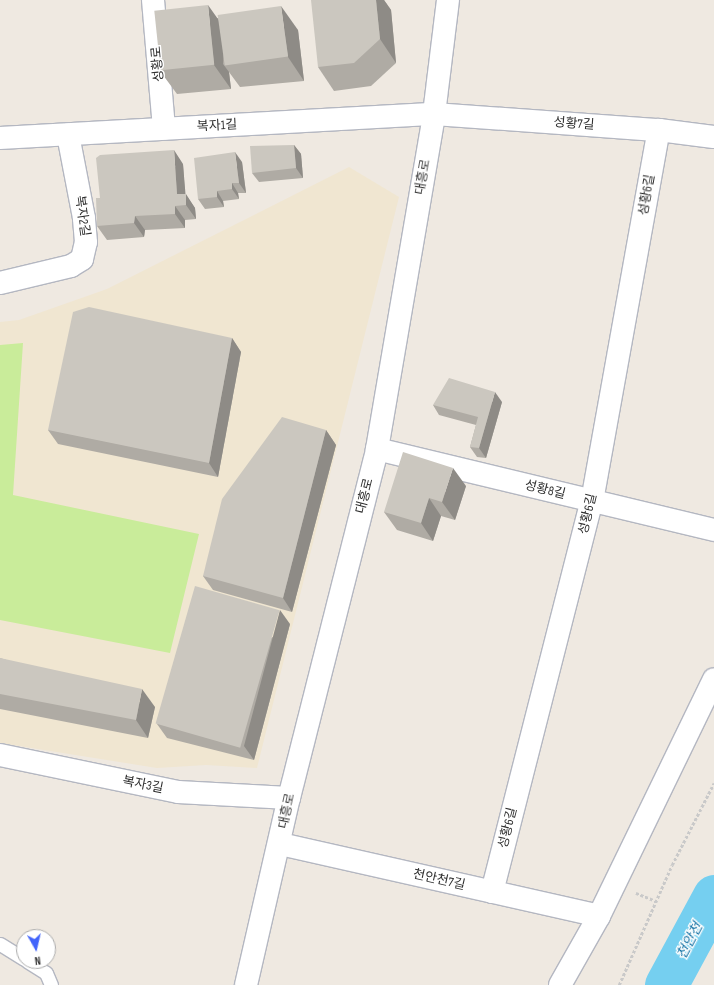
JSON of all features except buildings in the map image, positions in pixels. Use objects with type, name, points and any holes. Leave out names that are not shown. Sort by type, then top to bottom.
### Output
[{"type":"street","name":"성황로","points":[[153,0],[164,129]]},
{"type":"street","name":"대흥로","points":[[246,985],[280,844],[289,798],[377,449],[434,114],[448,0]]},
{"type":"street","name":"복자1길","points":[[0,138],[434,114]]},
{"type":"street","name":"성황7길","points":[[434,114],[658,130],[714,137]]},
{"type":"street","name":"성황6길","points":[[492,892],[592,501],[658,130]]},
{"type":"street","name":"복자2길","points":[[0,283],[71,266],[82,259],[86,242],[84,218],[68,135]]},
{"type":"street","name":"성황8길","points":[[377,449],[714,530]]},
{"type":"street","points":[[560,985],[599,916],[714,679]]},
{"type":"street","name":"복자3길","points":[[0,755],[178,792],[289,798]]},
{"type":"street","name":"천안천7길","points":[[280,844],[599,916]]},
{"type":"lane","points":[[0,944],[16,954]]},
{"type":"lane","points":[[40,969],[46,973],[50,985]]},
{"type":"path","points":[[619,985],[672,865],[714,783]]},
{"type":"shaded area","points":[[349,167],[399,197],[257,768],[206,765],[157,768],[0,743],[0,322],[19,320],[107,289]]},
{"type":"green space","points":[[23,343],[13,495],[199,534],[170,653],[0,620],[0,345]]},
{"type":"waterway","name":"천안천","points":[[666,985],[714,896]]}]
